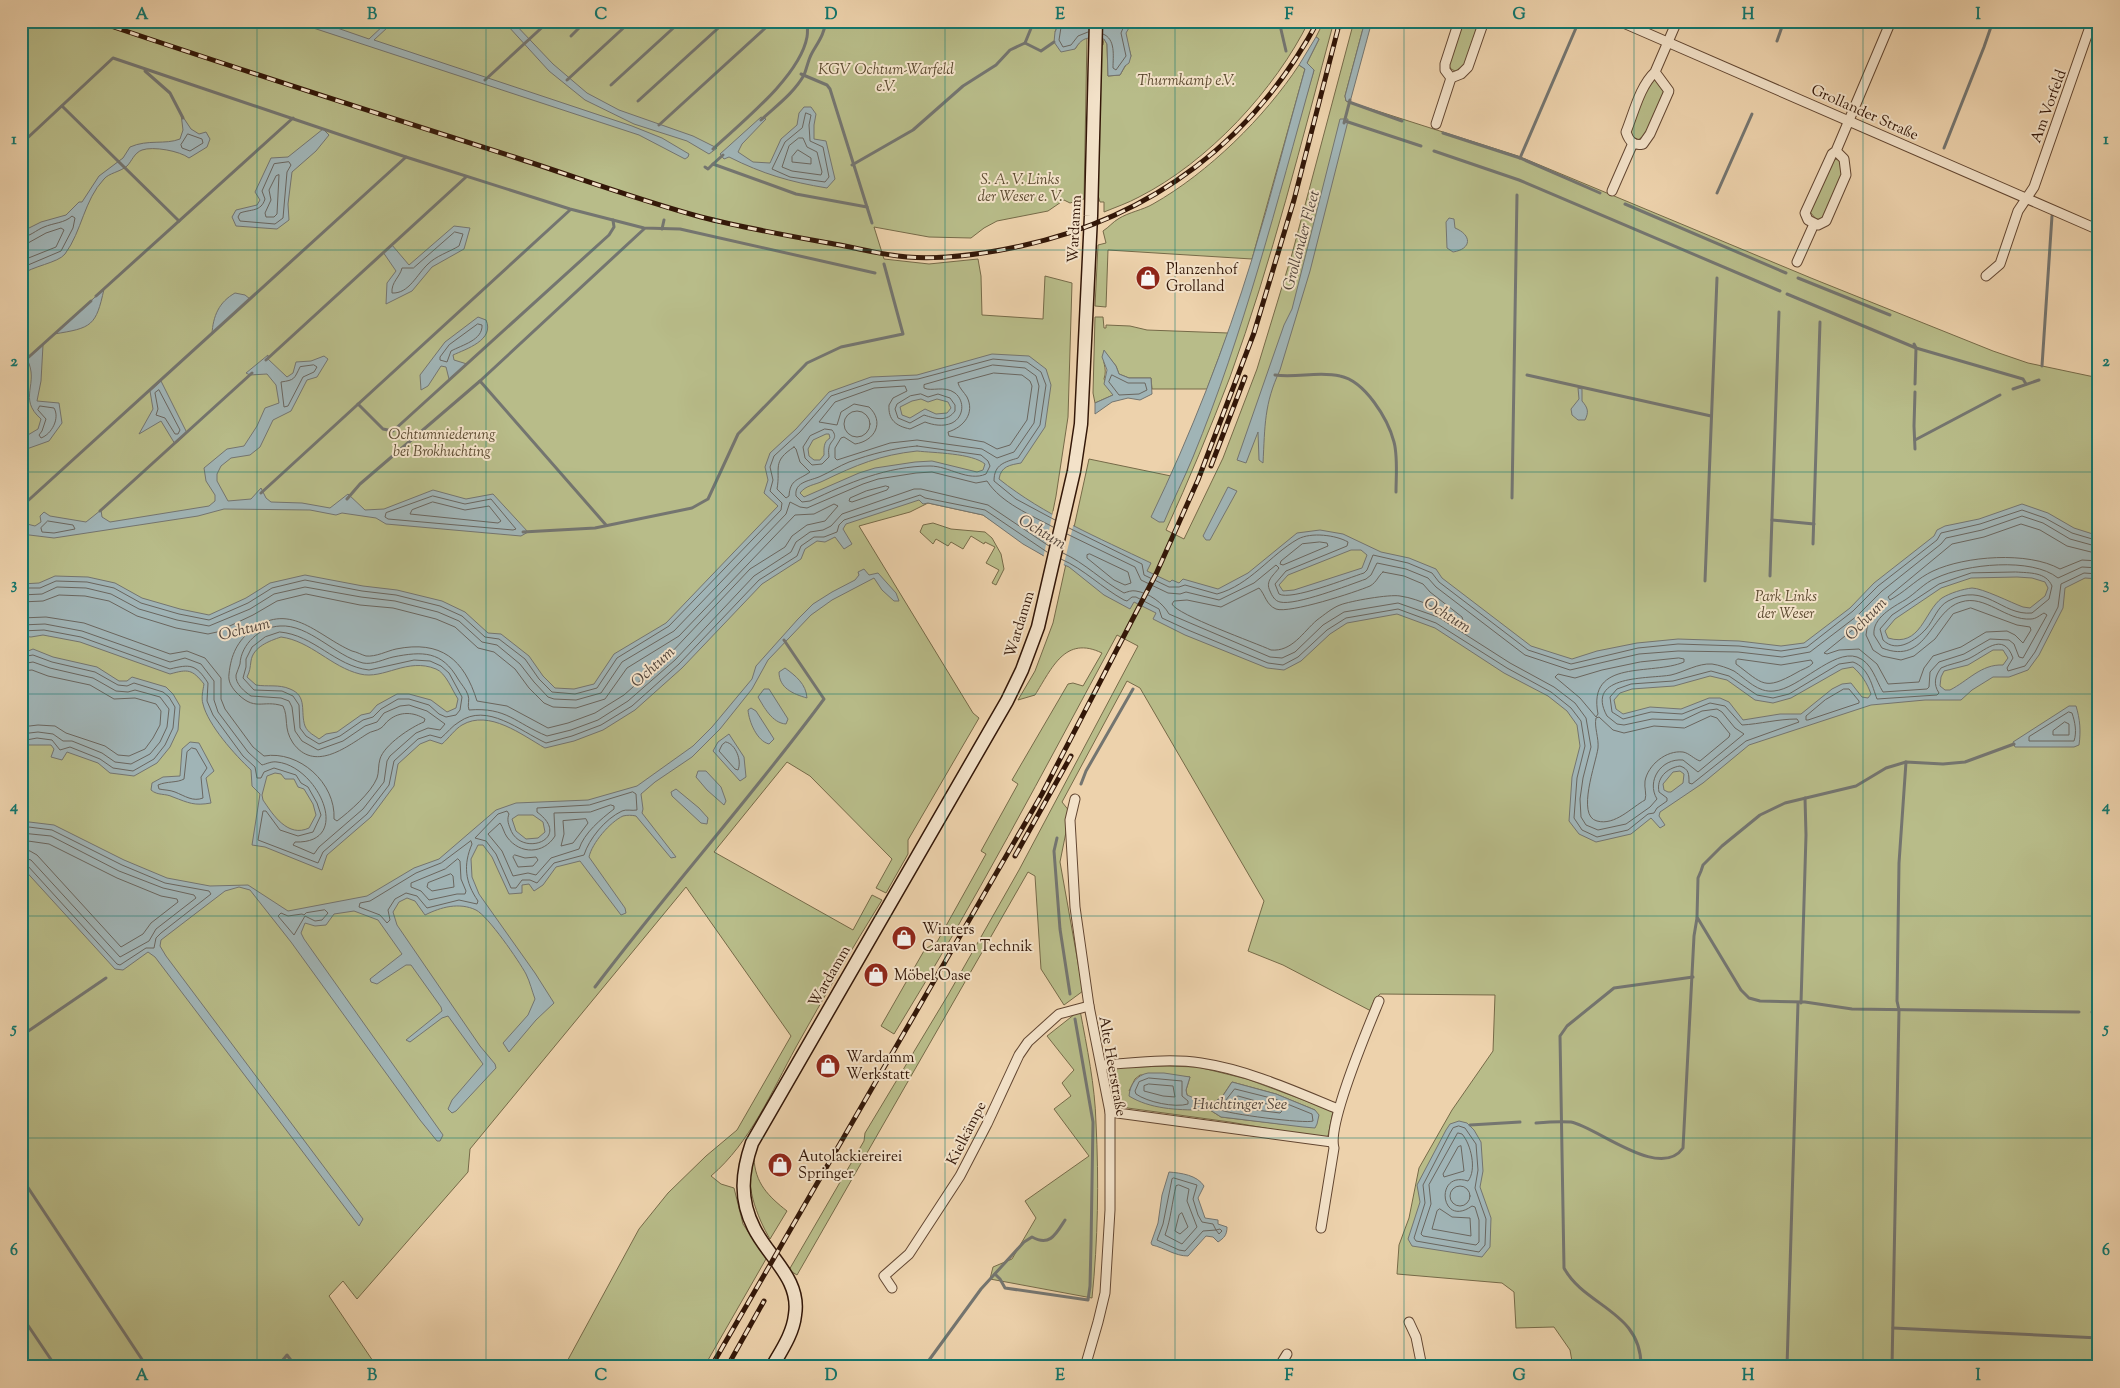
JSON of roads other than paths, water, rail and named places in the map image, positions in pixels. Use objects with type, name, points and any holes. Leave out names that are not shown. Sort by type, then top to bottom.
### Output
[{"type":"street","name":"Wardamm","points":[[772,1367],[793,1326],[796,1308],[795,1295],[784,1273],[754,1228],[743,1189],[744,1166],[752,1143],[1014,689],[1038,627],[1064,514],[1081,424],[1092,210],[1096,21]]},
{"type":"street","points":[[1452,78],[1445,70],[1444,64],[1459,21]]},
{"type":"street","points":[[1436,124],[1452,78],[1461,74],[1468,67],[1484,21]]},
{"type":"street","name":"Grollander Straße","points":[[1619,21],[2099,230]]},
{"type":"street","points":[[1655,72],[1669,91],[1647,139],[1643,144],[1633,143],[1629,140],[1626,132],[1645,86],[1655,72],[1677,21]]},
{"type":"street","points":[[1836,150],[1844,159],[1846,175],[1826,221],[1818,225],[1814,224],[1808,220],[1805,213],[1850,120],[1891,21]]},
{"type":"street","name":"Am Vorfeld","points":[[1986,276],[2000,264],[2018,211],[2034,187],[2092,21]]},
{"type":"street","points":[[1612,191],[1633,143]]},
{"type":"street","points":[[1797,262],[1814,224]]},
{"type":"street","name":"Alte Heerstraße","points":[[1075,799],[1070,820],[1075,907],[1089,1006],[1110,1112],[1110,1210],[1105,1293],[1085,1367]]},
{"type":"street","points":[[1321,1228],[1334,1148],[1332,1142],[1338,1109],[1379,1000]]},
{"type":"street","name":"Kielkämpe","points":[[892,1288],[884,1276],[909,1254],[960,1176],[988,1124],[1019,1055],[1028,1042],[1059,1014],[1089,1006]]},
{"type":"street","points":[[1102,1065],[1150,1062],[1200,1063],[1270,1082],[1338,1109]]},
{"type":"street","points":[[1110,1112],[1332,1142]]},
{"type":"street","points":[[1409,1322],[1416,1337],[1422,1367]]},
{"type":"street","points":[[1279,1367],[1287,1354]]},
{"type":"water","points":[[292,21],[317,21],[369,39],[385,24],[388,27],[374,40],[632,126],[662,138],[689,154],[688,157],[685,159],[639,135]]},
{"type":"water","points":[[1057,21],[1133,21],[1126,33],[1131,56],[1129,63],[1120,75],[1108,76],[1107,44],[1104,39],[1087,38],[1075,49],[1061,52],[1054,42],[1058,25]]},
{"type":"water","points":[[1365,21],[1372,21],[1350,102],[1346,101],[1345,96]]},
{"type":"water","points":[[513,22],[553,64],[587,93],[619,110],[693,136],[717,148],[709,154],[687,141],[634,124],[585,100],[549,71],[508,26]]},
{"type":"water","points":[[1316,37],[1319,39],[1307,63],[1314,70],[1313,74],[1244,315],[1193,457],[1164,522],[1159,522],[1151,517],[1206,390],[1242,292],[1305,69],[1299,65]]},
{"type":"water","points":[[804,107],[811,107],[816,114],[814,139],[826,141],[835,179],[827,188],[777,177],[729,157],[724,159],[720,154],[761,117],[766,119],[742,144],[738,152],[753,162],[770,163],[781,139],[797,125],[799,113]]},
{"type":"water","points":[[181,114],[191,129],[199,134],[206,132],[210,139],[207,147],[189,158],[173,151],[159,149],[139,151],[127,166],[106,177],[97,187],[71,245],[65,254],[57,260],[21,275],[21,232],[41,222],[66,215],[79,202],[82,202],[99,176],[123,158],[130,147],[143,143],[168,142],[180,139],[183,130]]},
{"type":"water","points":[[1340,119],[1348,119],[1347,125],[1310,271],[1268,405],[1263,463],[1259,460],[1258,432],[1246,463],[1237,460],[1284,325],[1292,309]]},
{"type":"water","points":[[323,129],[329,135],[316,151],[292,172],[288,204],[289,220],[277,229],[236,226],[232,217],[236,210],[257,205],[260,200],[255,192],[271,158],[288,157]]},
{"type":"water","points":[[1449,218],[1454,219],[1455,228],[1465,234],[1467,238],[1464,248],[1453,252],[1447,248],[1446,222]]},
{"type":"water","points":[[454,226],[470,228],[464,249],[432,267],[412,291],[386,304],[387,283],[396,271],[383,252],[392,245],[409,265]]},
{"type":"water","points":[[104,289],[98,311],[90,323],[77,330],[54,334]]},
{"type":"water","points":[[235,293],[245,295],[250,299],[212,334],[218,310]]},
{"type":"water","points":[[478,317],[486,320],[488,327],[483,338],[472,347],[453,355],[454,360],[467,364],[449,379],[446,367],[441,366],[428,386],[421,390],[420,375],[445,342]]},
{"type":"water","points":[[43,345],[41,381],[37,401],[59,403],[62,423],[49,441],[21,451],[21,439],[38,429],[41,419],[34,411],[29,397],[31,376],[27,359]]},
{"type":"water","points":[[1104,350],[1116,366],[1119,374],[1129,378],[1151,378],[1152,394],[1140,400],[1128,398],[1112,402],[1095,414],[1095,403],[1113,395],[1104,384],[1107,370],[1102,357]]},
{"type":"water","name":"Ochtum","points":[[992,354],[1029,356],[1046,369],[1051,385],[1045,427],[1021,463],[1004,469],[999,479],[1053,515],[1151,563],[1147,571],[1170,582],[1172,580],[1179,583],[1183,579],[1218,589],[1248,573],[1297,533],[1320,530],[1343,534],[1381,552],[1409,558],[1436,569],[1442,578],[1531,646],[1572,659],[1597,651],[1637,643],[1678,639],[1739,641],[1781,646],[1804,643],[1850,608],[1874,583],[1934,536],[1937,530],[1945,526],[1979,519],[2022,504],[2048,513],[2074,528],[2099,536],[2099,579],[2085,578],[2065,588],[2063,608],[2039,655],[2028,670],[2009,677],[1993,677],[1972,690],[1961,700],[1925,700],[1871,705],[1749,745],[1703,783],[1660,812],[1659,816],[1665,825],[1660,828],[1651,818],[1631,834],[1596,842],[1579,834],[1569,821],[1572,777],[1580,746],[1577,725],[1567,711],[1548,696],[1504,673],[1435,628],[1397,614],[1347,623],[1330,634],[1301,661],[1284,670],[1267,668],[1185,635],[1153,619],[1156,613],[1134,602],[1130,609],[1104,595],[1069,567],[1023,544],[983,515],[928,503],[923,504],[919,500],[846,524],[843,529],[852,544],[844,549],[835,537],[825,542],[817,541],[805,549],[801,559],[762,584],[682,668],[635,710],[603,730],[574,741],[545,748],[505,726],[483,720],[472,721],[462,725],[442,744],[430,740],[420,744],[398,764],[394,786],[371,817],[327,855],[322,870],[265,847],[252,845],[260,794],[252,786],[251,770],[230,748],[210,721],[202,702],[204,684],[196,675],[186,671],[170,674],[80,642],[43,635],[21,636],[21,584],[39,583],[55,576],[88,577],[115,583],[142,598],[209,615],[246,598],[270,583],[305,575],[363,586],[397,590],[442,601],[465,612],[488,633],[501,634],[529,656],[543,676],[555,688],[574,689],[594,684],[614,654],[666,623],[778,506],[764,493],[768,480],[765,467],[770,453],[796,429],[829,392],[871,377],[917,375]],"holes":[[[921,399],[928,402],[937,399],[948,402],[951,408],[947,413],[936,414],[925,409],[910,418],[902,415],[900,407]],[[829,434],[830,438],[825,444],[824,455],[820,460],[814,460],[809,456],[808,449],[813,440]],[[917,451],[943,453],[979,460],[985,464],[983,470],[977,472],[932,461],[875,468],[804,497],[800,493],[802,490],[846,470],[891,455]],[[1351,550],[1361,550],[1367,555],[1362,568],[1294,590],[1283,591],[1279,585],[1288,575]],[[1971,578],[2032,578],[2045,582],[2048,588],[2045,596],[2030,608],[1972,588],[1949,594],[1936,604],[1915,633],[1908,638],[1899,640],[1888,638],[1885,631],[1895,619],[1941,588]],[[281,637],[292,639],[340,666],[360,674],[378,674],[415,666],[436,669],[446,678],[458,699],[456,708],[447,712],[431,700],[409,694],[397,694],[377,705],[370,713],[361,715],[337,732],[326,734],[319,739],[309,732],[305,726],[301,700],[296,692],[282,687],[256,685],[247,677],[252,656],[258,648]],[[1993,650],[2003,650],[2008,658],[2003,665],[1995,665],[1981,670],[1950,690],[1945,690],[1940,686],[1944,671],[1968,665]],[[1853,667],[1864,679],[1871,694],[1868,698],[1862,697],[1851,683],[1842,684],[1832,689],[1801,714],[1780,714],[1743,720],[1729,702],[1720,698],[1709,698],[1681,709],[1650,707],[1623,714],[1616,709],[1614,700],[1620,693],[1632,689],[1674,686],[1710,676],[1727,680],[1755,700],[1773,703],[1791,698],[1842,669]],[[1680,771],[1684,774],[1683,783],[1671,792],[1664,790],[1663,784],[1673,772]],[[275,773],[281,774],[285,779],[294,779],[298,787],[304,789],[313,804],[316,815],[309,828],[294,830],[276,818],[263,800],[262,795],[267,776]]]},
{"type":"water","points":[[268,355],[268,359],[287,377],[293,373],[296,362],[311,361],[324,356],[328,359],[317,377],[307,380],[291,411],[273,420],[260,447],[250,455],[231,458],[221,466],[217,474],[217,481],[228,501],[251,499],[261,488],[266,498],[271,502],[302,503],[330,508],[348,494],[365,510],[384,509],[433,490],[466,499],[493,494],[528,532],[521,536],[386,524],[376,518],[342,513],[336,515],[310,510],[224,509],[198,516],[54,538],[21,534],[21,516],[27,524],[35,526],[41,522],[40,516],[44,512],[50,516],[86,522],[101,510],[102,517],[110,522],[209,506],[215,501],[215,495],[206,481],[204,468],[227,449],[244,446],[257,426],[265,408],[279,403],[276,385],[267,374],[250,375],[246,373]]},
{"type":"water","points":[[161,381],[187,433],[175,444],[161,421],[139,434],[153,409],[150,391]]},
{"type":"water","points":[[1578,388],[1582,389],[1582,401],[1587,410],[1585,420],[1578,420],[1572,415],[1571,409],[1579,399]]},
{"type":"water","points":[[1228,487],[1237,491],[1210,540],[1206,540],[1203,536]]},
{"type":"water","points":[[864,569],[869,575],[878,573],[896,593],[899,601],[894,601],[882,590],[874,578],[832,600],[811,615],[768,660],[752,689],[720,729],[692,757],[641,794],[642,813],[676,857],[671,858],[636,816],[623,816],[618,819],[598,839],[589,857],[625,908],[626,913],[621,915],[580,861],[556,867],[543,885],[534,891],[529,884],[522,885],[522,893],[509,894],[492,857],[483,845],[478,845],[471,859],[472,877],[479,894],[554,1003],[536,1020],[509,1052],[503,1043],[528,1015],[535,999],[526,974],[503,939],[476,910],[463,906],[450,906],[425,915],[415,901],[407,898],[399,902],[393,912],[397,925],[480,1046],[495,1064],[496,1068],[456,1111],[452,1113],[448,1109],[452,1100],[483,1064],[448,1016],[442,1018],[410,1042],[406,1040],[442,1011],[411,965],[406,965],[377,984],[371,982],[370,979],[402,954],[378,920],[354,911],[334,914],[326,925],[315,926],[305,923],[301,933],[304,939],[443,1135],[440,1141],[437,1141],[420,1120],[291,942],[250,890],[239,887],[225,891],[161,940],[160,946],[166,956],[363,1219],[359,1226],[155,957],[148,952],[123,970],[115,969],[21,866],[21,821],[54,825],[124,860],[167,878],[210,886],[248,885],[288,911],[367,896],[414,868],[439,859],[496,810],[516,803],[588,800],[637,786],[693,746],[712,727],[752,679],[756,666],[798,619],[813,604],[855,580],[859,575],[858,572]],"holes":[[[518,815],[533,815],[543,822],[545,832],[538,838],[526,839],[516,831],[512,819]]]},
{"type":"water","points":[[33,649],[53,657],[97,667],[119,681],[127,681],[132,677],[166,687],[180,706],[178,730],[170,747],[157,763],[134,776],[110,773],[98,763],[67,752],[62,760],[51,757],[54,749],[51,745],[23,745],[21,750],[21,654]]},
{"type":"water","points":[[785,668],[797,677],[805,689],[807,698],[788,690],[781,682],[779,672]]},
{"type":"water","points":[[764,689],[769,689],[788,719],[786,724],[773,718],[763,705],[758,697]]},
{"type":"water","points":[[2069,706],[2076,706],[2080,730],[2079,745],[2074,747],[2015,747],[2013,742]]},
{"type":"water","points":[[751,708],[756,711],[774,739],[769,744],[761,739],[754,730],[748,710]]},
{"type":"water","points":[[729,734],[744,757],[746,777],[740,781],[713,751],[718,742]]},
{"type":"water","points":[[190,742],[199,743],[214,771],[206,778],[211,803],[192,803],[151,790],[152,783],[163,777],[180,776],[182,749]]},
{"type":"water","points":[[698,771],[706,771],[721,787],[726,801],[724,805],[696,777]]},
{"type":"water","points":[[676,789],[708,818],[707,824],[701,823],[672,796],[671,792]]},
{"type":"water","name":"Huchtinger See","points":[[1148,1073],[1164,1073],[1190,1077],[1186,1090],[1187,1095],[1203,1102],[1201,1110],[1155,1106],[1129,1096],[1135,1081]]},
{"type":"water","name":"Huchtinger See","points":[[1232,1082],[1276,1094],[1315,1110],[1319,1115],[1315,1128],[1221,1117],[1210,1110],[1211,1104],[1222,1097]]},
{"type":"water","points":[[1459,1121],[1467,1123],[1481,1142],[1483,1171],[1480,1187],[1491,1218],[1490,1247],[1482,1257],[1412,1246],[1408,1239],[1420,1202],[1417,1185],[1446,1130],[1450,1124]]},
{"type":"water","points":[[1169,1172],[1188,1175],[1201,1182],[1204,1186],[1198,1198],[1205,1218],[1218,1220],[1218,1224],[1227,1227],[1226,1234],[1220,1241],[1218,1242],[1213,1237],[1206,1236],[1188,1256],[1174,1253],[1151,1243],[1158,1223],[1162,1195]]},
{"type":"waterway","points":[[485,80],[549,21]]},
{"type":"waterway","points":[[571,36],[586,21]]},
{"type":"waterway","points":[[567,80],[631,21]]},
{"type":"waterway","points":[[611,85],[681,21]]},
{"type":"waterway","points":[[638,101],[726,21]]},
{"type":"waterway","points":[[659,125],[773,21]]},
{"type":"waterway","points":[[713,149],[754,112],[782,82],[802,52],[807,37],[808,21]]},
{"type":"waterway","points":[[761,120],[800,82],[823,34],[825,21]]},
{"type":"waterway","points":[[1025,43],[1034,21]]},
{"type":"waterway","points":[[1279,21],[1286,51]]},
{"type":"waterway","points":[[1520,158],[1579,21]]},
{"type":"waterway","points":[[1777,41],[1784,21]]},
{"type":"waterway","points":[[1944,148],[1993,21]]},
{"type":"waterway","points":[[852,165],[913,130],[963,86],[996,65],[1010,50],[1025,43],[1041,51],[1054,42]]},
{"type":"waterway","points":[[21,144],[113,58],[406,157],[570,209],[644,228],[680,229],[875,273]]},
{"type":"waterway","points":[[145,71],[170,93],[183,118]]},
{"type":"waterway","points":[[801,74],[827,85],[830,89],[872,223]]},
{"type":"waterway","name":"Grollander Fleet","points":[[1344,123],[1350,100]]},
{"type":"waterway","points":[[1349,102],[1402,121]]},
{"type":"waterway","points":[[62,106],[179,221]]},
{"type":"waterway","points":[[1717,193],[1752,114]]},
{"type":"waterway","points":[[96,296],[293,118]]},
{"type":"waterway","points":[[1345,121],[1421,146]]},
{"type":"waterway","points":[[1443,133],[1520,158],[1600,193]]},
{"type":"waterway","points":[[1434,151],[1519,180],[1780,291]]},
{"type":"waterway","points":[[713,164],[723,155]]},
{"type":"waterway","points":[[21,507],[406,157]]},
{"type":"waterway","points":[[705,167],[708,169],[713,164],[796,194],[867,207]]},
{"type":"waterway","points":[[266,360],[466,177]]},
{"type":"waterway","points":[[1512,498],[1517,195]]},
{"type":"waterway","points":[[1625,204],[1786,273]]},
{"type":"waterway","points":[[261,493],[570,210]]},
{"type":"waterway","points":[[2042,366],[2052,216]]},
{"type":"waterway","points":[[358,404],[383,429],[393,431],[609,235],[614,227],[613,220]]},
{"type":"waterway","points":[[662,229],[664,220]]},
{"type":"waterway","points":[[347,499],[360,484],[480,381],[644,229]]},
{"type":"waterway","points":[[523,532],[595,528],[692,508],[708,499],[738,434],[807,363],[841,347],[903,334],[884,264]]},
{"type":"waterway","points":[[1705,581],[1717,278]]},
{"type":"waterway","points":[[1798,278],[1890,315]]},
{"type":"waterway","points":[[1787,294],[1916,348],[2023,379],[2026,384]]},
{"type":"waterway","points":[[21,364],[91,301]]},
{"type":"waterway","points":[[1770,576],[1779,312]]},
{"type":"waterway","points":[[1813,544],[1820,322]]},
{"type":"waterway","points":[[1914,344],[1916,348],[1915,384]]},
{"type":"waterway","points":[[100,511],[252,373]]},
{"type":"waterway","points":[[1275,375],[1324,374],[1340,376],[1358,385],[1381,412],[1391,433],[1395,448],[1396,492]]},
{"type":"waterway","points":[[1527,375],[1711,416]]},
{"type":"waterway","points":[[2013,389],[2039,380]]},
{"type":"waterway","points":[[480,381],[606,525]]},
{"type":"waterway","points":[[1915,392],[1915,449]]},
{"type":"waterway","points":[[1915,440],[2000,395]]},
{"type":"waterway","points":[[1772,520],[1814,524]]},
{"type":"waterway","points":[[595,987],[768,772],[824,699],[784,640]]},
{"type":"waterway","points":[[1081,784],[1086,771],[1133,689]]},
{"type":"waterway","points":[[2014,744],[1965,762],[1943,764],[1906,762],[1886,768],[1856,786],[1785,803],[1760,815],[1722,846],[1703,865],[1698,878],[1697,917],[1741,990],[1749,998],[1760,1001],[1805,1002],[1852,1009],[2079,1012]]},
{"type":"waterway","points":[[1892,1367],[1899,1010],[1897,1001],[1899,863],[1906,762]]},
{"type":"waterway","points":[[1801,1003],[1806,835],[1805,798]]},
{"type":"waterway","points":[[1057,838],[1054,851],[1060,929],[1070,994]]},
{"type":"waterway","points":[[1536,1123],[1571,1122],[1644,1156],[1659,1159],[1673,1157],[1683,1148],[1694,936],[1697,918]]},
{"type":"waterway","points":[[1641,1367],[1639,1348],[1632,1333],[1623,1321],[1585,1292],[1573,1281],[1564,1268],[1560,1036],[1567,1026],[1614,988],[1693,977]]},
{"type":"waterway","points":[[21,1036],[106,978]]},
{"type":"waterway","points":[[1787,1367],[1798,1003]]},
{"type":"waterway","points":[[2092,1012],[2099,1012]]},
{"type":"waterway","points":[[995,1274],[1005,1288],[1088,1300],[1090,1286],[1093,1122],[1075,1019]]},
{"type":"waterway","points":[[1470,1125],[1520,1122]]},
{"type":"waterway","points":[[21,1177],[147,1367]]},
{"type":"waterway","points":[[924,1367],[981,1289],[1024,1242],[1032,1237],[1043,1241],[1052,1238],[1065,1220]]},
{"type":"waterway","points":[[21,1315],[56,1367]]},
{"type":"waterway","points":[[1893,1328],[2099,1338]]},
{"type":"waterway","points":[[2092,1367],[2094,1338]]},
{"type":"waterway","points":[[277,1367],[287,1355],[296,1367]]},
{"type":"railway","points":[[96,21],[677,210],[767,232],[888,255],[921,258],[964,256],[993,252],[1069,233],[1114,215],[1156,193],[1195,167],[1231,137],[1263,102],[1292,64],[1318,21]]},
{"type":"railway","points":[[711,1367],[1042,794],[1156,574],[1198,480],[1254,333],[1294,200],[1340,21]]},
{"type":"railway","points":[[1211,466],[1245,377]]},
{"type":"railway","points":[[1015,856],[1071,756]]},
{"type":"railway","points":[[727,1367],[764,1301]]},
{"type":"place","name":"Planzenhof Grolland","points":[[1148,278]]},
{"type":"place","name":"Winters Caravan Technik","points":[[904,938]]},
{"type":"place","name":"Möbel Oase","points":[[876,975]]},
{"type":"place","name":"Wardamm Werkstatt","points":[[828,1066]]},
{"type":"place","name":"Autolackiereirei Springer","points":[[780,1165]]},
{"type":"park label","name":"KGV Ochtum-Warfeld e.V.","points":[[886,78]]},
{"type":"park label","name":"Thurmkamp e.V.","points":[[1186,80]]},
{"type":"park label","name":"S. A. V. Links der Weser e. V.","points":[[1020,188]]},
{"type":"park label","name":"Ochtumniederung bei Brokhuchting","points":[[442,442]]},
{"type":"park label","name":"Park Links der Weser","points":[[1786,604]]}]
